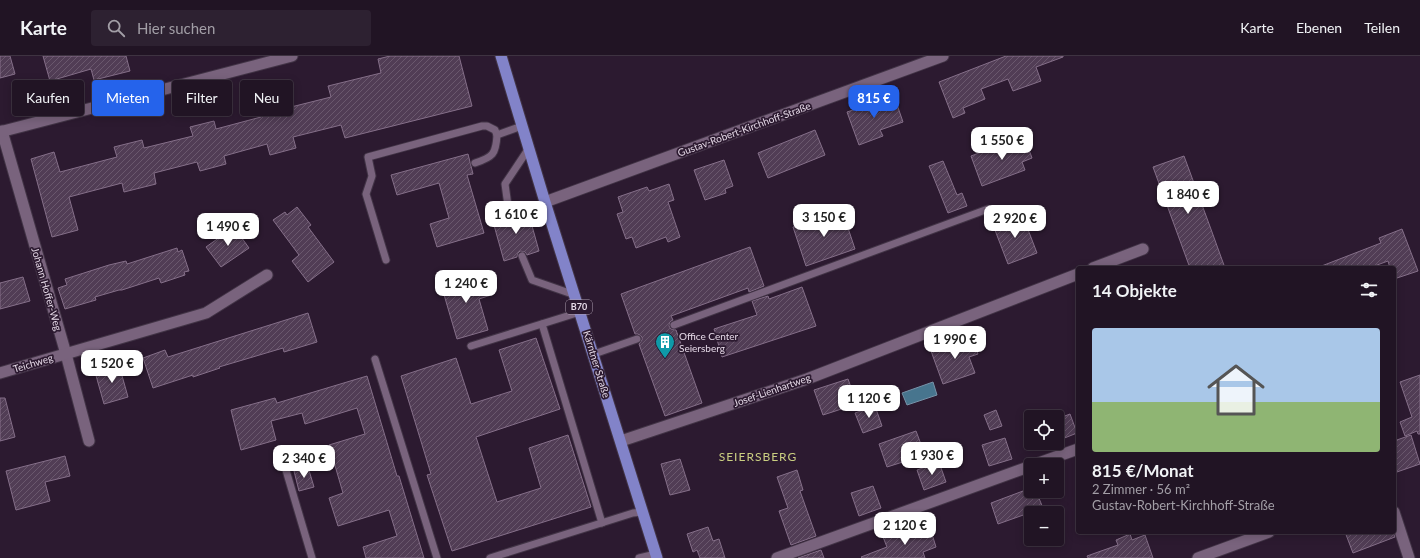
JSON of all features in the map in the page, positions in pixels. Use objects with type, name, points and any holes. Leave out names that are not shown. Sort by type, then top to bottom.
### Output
[{"type":"main road","name":"Kärntner Straße","points":[[501,56],[545,202],[594,354],[656,556]]},
{"type":"street","points":[[1,132],[292,56]]},
{"type":"street","name":"Gustav-Robert-Kirchhoff-Straße","points":[[545,202],[943,56]]},
{"type":"street","name":"Johann Hoffer-Weg","points":[[1,132],[66,354],[89,441]]},
{"type":"street","points":[[1098,266],[1143,249]]},
{"type":"street","points":[[66,354],[206,313],[267,275]]},
{"type":"street","name":"Josef-Lienhartweg","points":[[621,441],[807,379],[1076,275]]},
{"type":"street","name":"Teichweg","points":[[0,373],[66,354]]},
{"type":"street","points":[[1052,458],[1076,450]]},
{"type":"street","points":[[777,558],[1024,468]]},
{"type":"street","points":[[1396,518],[1409,558]]},
{"type":"street","points":[[1198,558],[1264,534]]},
{"type":"lane","points":[[386,260],[366,194],[372,176],[368,157],[482,126],[491,127],[495,130],[496,135],[495,150],[493,155],[488,159],[475,163]]},
{"type":"lane","points":[[496,135],[522,126]]},
{"type":"lane","points":[[509,213],[505,184],[529,148]]},
{"type":"lane","points":[[674,325],[988,209]]},
{"type":"lane","points":[[522,256],[532,280],[575,295]]},
{"type":"lane","points":[[471,346],[580,312]]},
{"type":"lane","points":[[542,324],[602,523]]},
{"type":"lane","points":[[594,354],[637,339]]},
{"type":"lane","points":[[375,359],[437,558]]},
{"type":"lane","points":[[280,450],[312,558]]},
{"type":"lane","points":[[490,558],[632,513],[643,512]]},
{"type":"lane","points":[[638,558],[656,556]]},
{"type":"water","points":[[933,382],[937,395],[907,405],[902,393]]},
{"type":"building","points":[[0,56],[10,56],[15,74],[0,78]]},
{"type":"building","points":[[43,56],[126,56],[130,71],[94,80],[91,69],[50,80]]},
{"type":"building","points":[[390,56],[459,56],[472,106],[345,138],[341,125],[293,137],[296,148],[270,155],[267,144],[224,156],[226,164],[200,171],[197,162],[154,173],[156,184],[124,192],[122,183],[69,197],[78,230],[52,237],[31,159],[54,152],[60,172],[117,157],[114,147],[142,140],[144,148],[193,136],[190,127],[214,121],[216,129],[261,116],[293,116],[293,106],[331,97],[328,86],[381,73],[378,59]]},
{"type":"building","points":[[1006,56],[1063,57],[1036,67],[1041,81],[1013,91],[1008,79],[981,89],[985,99],[963,108],[965,113],[953,118],[939,82]]},
{"type":"building","points":[[894,96],[903,122],[880,130],[883,136],[859,145],[847,112]]},
{"type":"building","points":[[815,130],[825,155],[768,178],[758,153]]},
{"type":"building","points":[[1024,136],[1032,158],[1022,162],[1025,170],[982,186],[971,156]]},
{"type":"building","points":[[468,154],[473,174],[467,175],[484,233],[437,247],[430,224],[449,218],[439,183],[397,195],[391,175]]},
{"type":"building","points":[[1184,156],[1224,266],[1189,266],[1153,167]]},
{"type":"building","points":[[724,160],[733,186],[725,189],[726,193],[705,200],[694,170]]},
{"type":"building","points":[[943,161],[957,195],[962,193],[967,206],[948,213],[929,166]]},
{"type":"building","points":[[669,184],[674,200],[668,202],[680,237],[668,242],[666,237],[636,248],[632,237],[626,239],[617,214],[623,212],[618,197],[647,187],[649,191]]},
{"type":"building","points":[[297,207],[311,225],[308,227],[334,262],[308,282],[292,261],[299,255],[273,220],[285,212],[287,215]]},
{"type":"building","points":[[527,208],[539,251],[527,255],[525,252],[520,251],[517,257],[504,261],[492,218],[504,215],[510,218],[514,212]]},
{"type":"building","points":[[842,210],[855,249],[806,266],[793,227]]},
{"type":"building","points":[[1022,214],[1037,253],[1008,264],[993,225]]},
{"type":"building","points":[[234,227],[249,248],[221,267],[206,247]]},
{"type":"building","points":[[1402,229],[1418,271],[1396,278],[1396,266],[1389,266],[1388,261],[1374,266],[1322,266],[1381,243],[1379,238]]},
{"type":"building","name":"Office Center Seiersberg","points":[[750,247],[764,286],[749,292],[748,288],[671,316],[673,320],[670,322],[669,326],[671,329],[676,330],[702,403],[665,416],[639,344],[642,337],[635,334],[621,294]]},
{"type":"building","points":[[177,248],[178,252],[182,250],[189,271],[184,272],[185,275],[161,283],[159,278],[95,297],[96,300],[65,309],[58,288],[67,285],[65,279],[109,265],[126,261],[127,264]]},
{"type":"building","points":[[468,273],[472,284],[490,278],[494,294],[479,299],[488,330],[457,339],[440,281]]},
{"type":"building","points":[[23,277],[30,301],[0,309],[0,283]]},
{"type":"building","points":[[802,287],[816,326],[722,357],[714,329],[757,315],[752,301],[768,296],[769,299]]},
{"type":"building","points":[[308,313],[317,342],[284,352],[283,348],[219,367],[220,368],[193,377],[193,375],[153,388],[143,358],[165,350],[168,357]]},
{"type":"building","points":[[971,336],[978,354],[969,357],[975,373],[943,384],[931,351]]},
{"type":"building","points":[[536,338],[560,409],[476,437],[497,502],[541,488],[529,448],[568,435],[591,507],[452,551],[427,475],[431,474],[401,376],[456,358],[471,404],[512,391],[499,350]]},
{"type":"building","points":[[119,365],[128,397],[104,404],[95,372]]},
{"type":"building","points":[[1420,375],[1420,434],[1418,434],[1417,431],[1405,436],[1400,422],[1412,417],[1400,382]]},
{"type":"building","points":[[367,376],[397,476],[399,476],[424,558],[366,558],[363,547],[397,536],[389,510],[338,526],[329,498],[343,493],[329,445],[365,434],[357,408],[305,424],[302,413],[271,421],[276,440],[241,450],[231,410],[275,398],[277,403]]},
{"type":"building","points":[[848,379],[857,404],[823,415],[814,390]]},
{"type":"building","points":[[0,398],[5,398],[15,437],[0,441]]},
{"type":"building","points":[[875,406],[882,426],[863,433],[855,413]]},
{"type":"building","points":[[996,410],[1002,426],[990,430],[984,415]]},
{"type":"building","points":[[1070,414],[1076,433],[1064,438],[1064,416]]},
{"type":"building","points":[[916,431],[925,455],[887,467],[879,444]]},
{"type":"building","points":[[1411,435],[1420,464],[1396,472],[1396,440]]},
{"type":"building","points":[[1005,438],[1012,459],[989,466],[982,445]]},
{"type":"building","points":[[65,456],[70,476],[45,482],[50,501],[16,510],[6,471]]},
{"type":"building","points":[[680,459],[690,490],[670,495],[661,464]]},
{"type":"building","points":[[939,462],[946,482],[924,490],[917,470]]},
{"type":"building","points":[[308,467],[314,487],[299,491],[294,471]]},
{"type":"building","points":[[797,470],[803,490],[800,491],[816,536],[791,545],[779,511],[788,508],[777,477]]},
{"type":"building","points":[[873,486],[881,508],[859,516],[851,493]]},
{"type":"building","points":[[1024,491],[1024,498],[1039,498],[1042,506],[1024,506],[1024,515],[998,524],[991,503]]},
{"type":"building","points":[[708,527],[713,541],[719,539],[725,558],[700,558],[697,550],[693,552],[687,534]]},
{"type":"building","points":[[910,527],[914,537],[931,531],[936,547],[923,552],[925,558],[861,557],[887,547],[883,537]]},
{"type":"building","points":[[1130,534],[1132,540],[1145,535],[1153,558],[1088,558],[1087,556],[1118,545],[1116,540]]},
{"type":"building","points":[[1346,534],[1394,534],[1395,537],[1353,553]]},
{"type":"building","points":[[821,550],[824,558],[798,558]]},
{"type":"place","name":"Office Center Seiersberg","points":[[665,359]]},
{"type":"district","name":"SEIERSBERG","points":[[758,457]]}]
